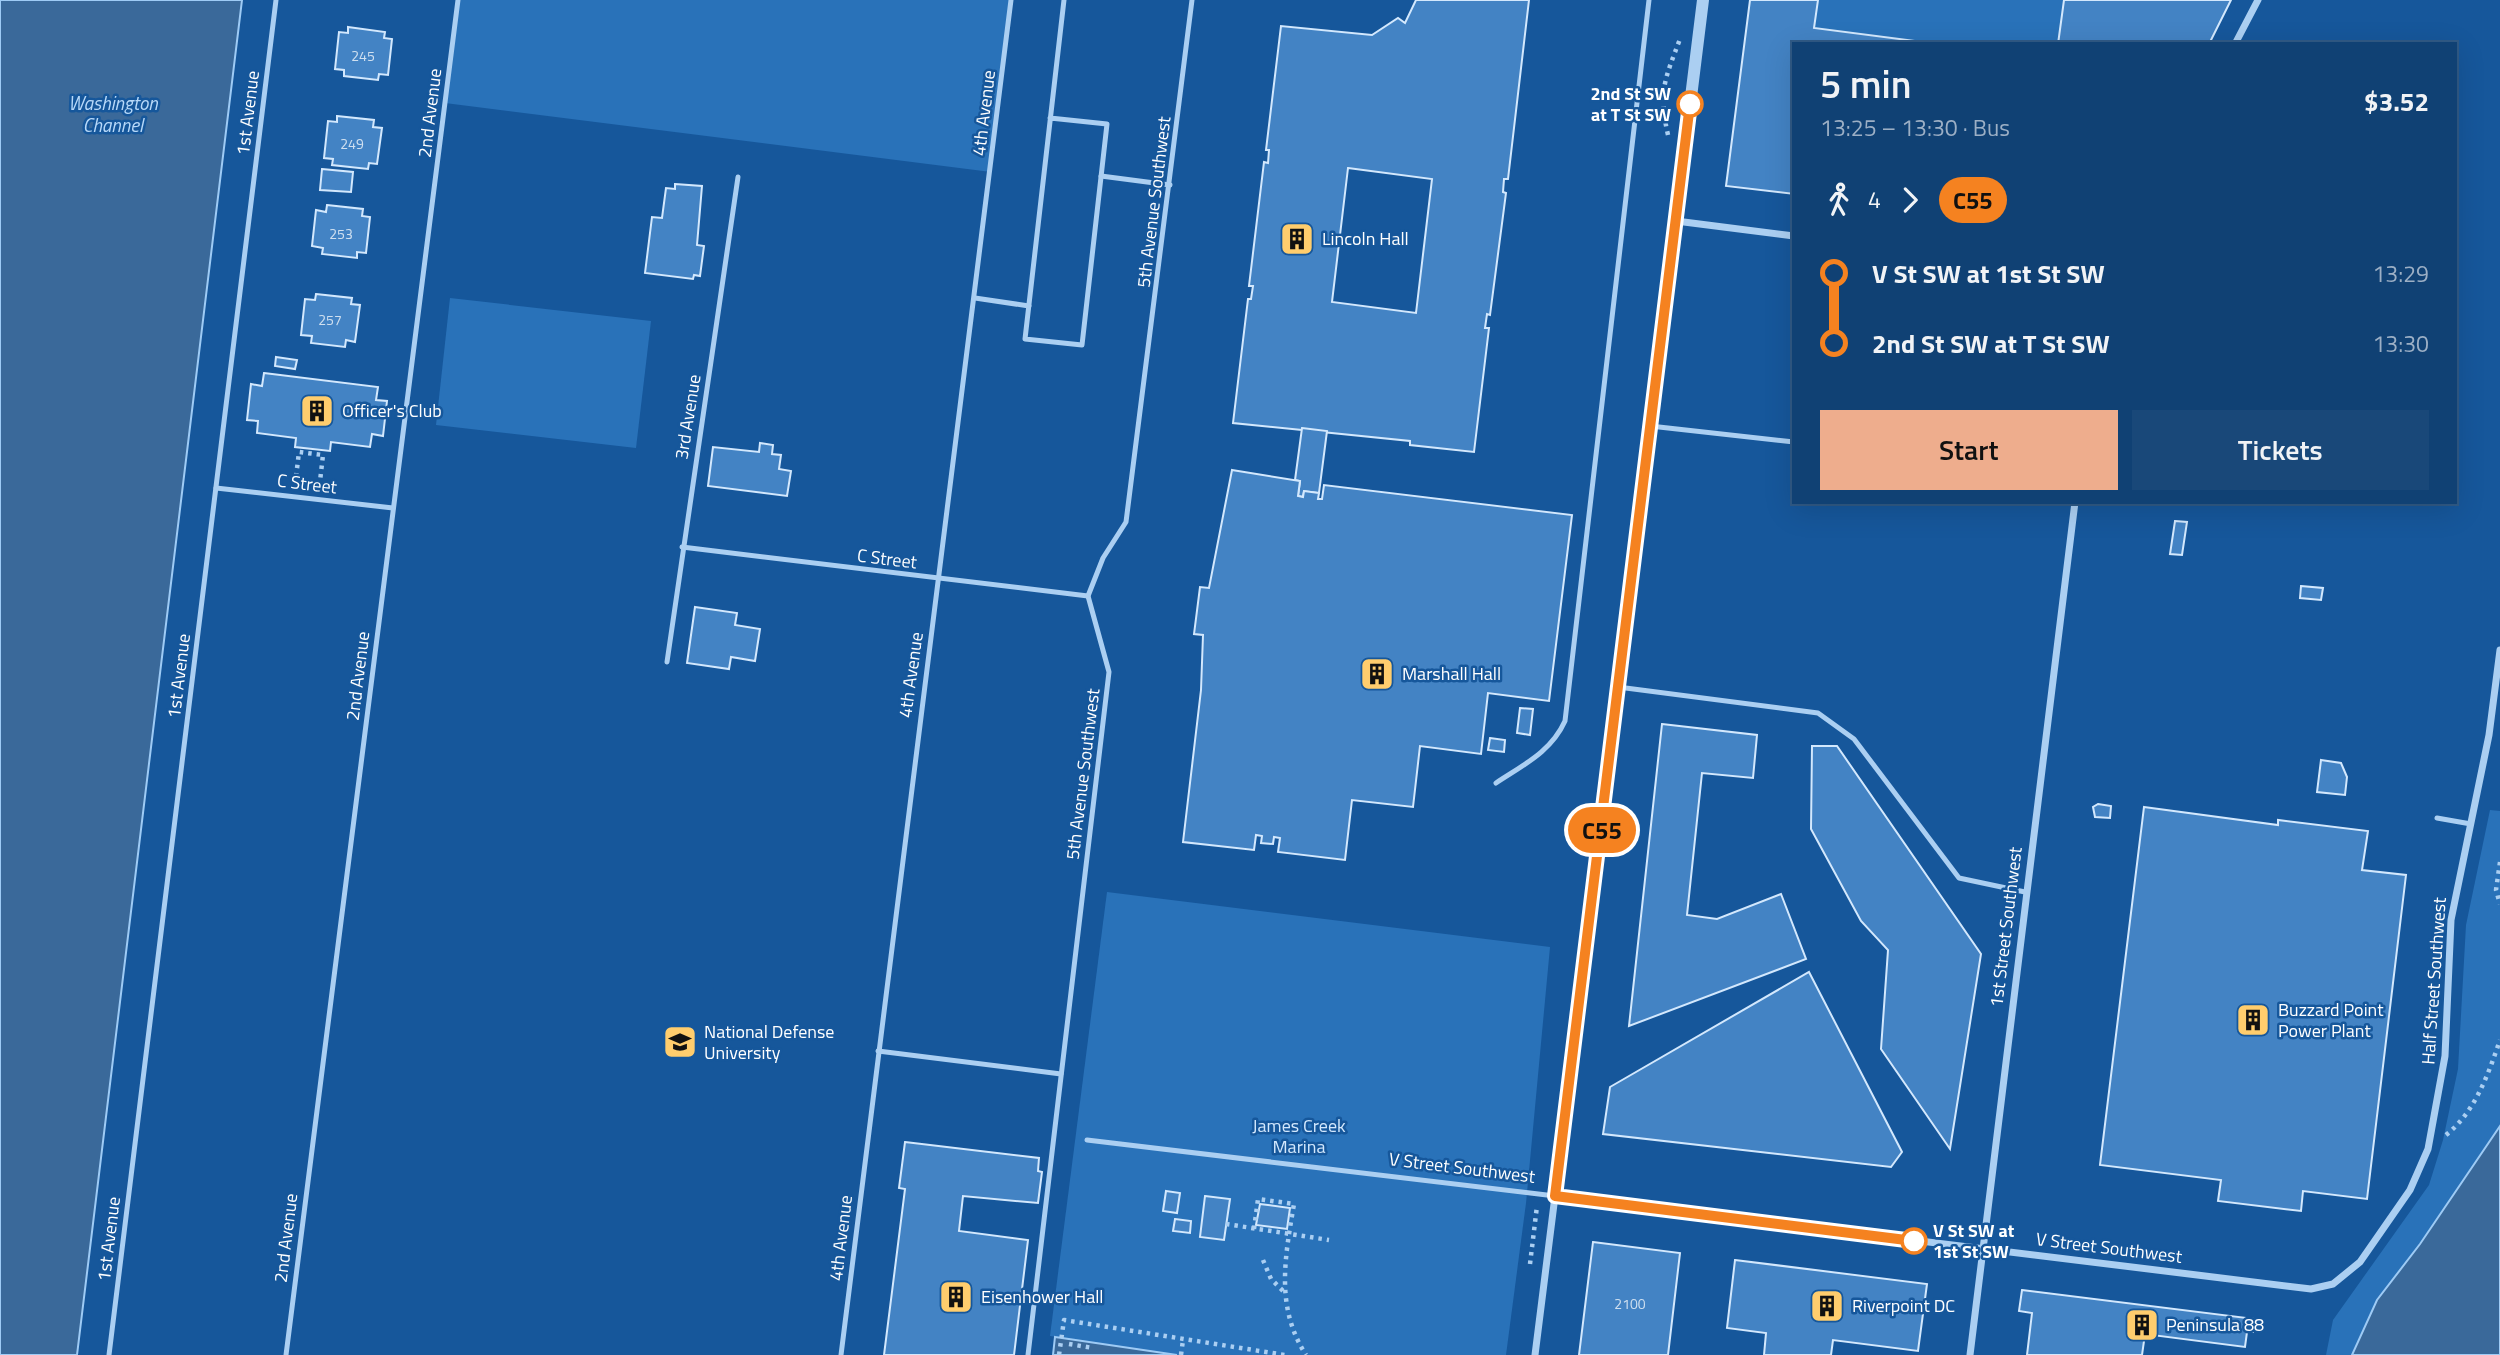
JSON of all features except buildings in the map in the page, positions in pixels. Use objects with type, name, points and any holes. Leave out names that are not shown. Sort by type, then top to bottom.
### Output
[{"type":"street","points":[[1535,1355],[1703,0]]},
{"type":"street","points":[[2236,42],[2258,0]]},
{"type":"street","points":[[1676,221],[1792,236]]},
{"type":"street","name":"1st Street Southwest","points":[[1970,1355],[2025,892],[2076,504]]},
{"type":"street","name":"Half Street Southwest","points":[[2333,1284],[2353,1269],[2367,1253],[2410,1190],[2428,1149],[2444,1064],[2451,920],[2491,725],[2500,650]]},
{"type":"street","name":"V Street Southwest","points":[[1555,1196],[2311,1289],[2333,1284]]},
{"type":"lane","name":"1st Avenue","points":[[109,1355],[276,0]]},
{"type":"lane","name":"2nd Avenue","points":[[286,1355],[458,0]]},
{"type":"lane","name":"4th Avenue","points":[[841,1355],[923,685],[941,579],[1011,0]]},
{"type":"lane","points":[[1050,118],[1107,124],[1082,345],[1025,339],[1050,118],[1064,0]]},
{"type":"lane","name":"5th Avenue Southwest","points":[[1028,1355],[1109,673],[1088,596],[1104,558],[1126,522],[1192,0]]},
{"type":"lane","points":[[1496,783],[1544,751],[1557,739],[1565,721],[1649,0]]},
{"type":"lane","points":[[1101,176],[1170,185]]},
{"type":"lane","name":"3rd Avenue","points":[[667,662],[738,177]]},
{"type":"lane","points":[[975,298],[1029,306]]},
{"type":"lane","points":[[1650,426],[1792,442]]},
{"type":"lane","name":"C Street","points":[[216,488],[393,509]]},
{"type":"lane","name":"C Street","points":[[682,547],[1088,596]]},
{"type":"lane","points":[[1618,687],[1818,713],[1854,739],[1959,878],[2025,892]]},
{"type":"lane","points":[[2437,818],[2471,824]]},
{"type":"lane","points":[[878,1051],[1062,1074]]},
{"type":"lane","name":"V Street Southwest","points":[[1087,1140],[1555,1196]]},
{"type":"path","points":[[1668,141],[1662,109],[1665,78],[1681,33]]},
{"type":"path","points":[[293,497],[299,452],[311,453],[323,455],[318,500]]},
{"type":"path","points":[[2500,862],[2496,891],[2500,904]]},
{"type":"path","points":[[2428,1149],[2462,1122],[2489,1073],[2500,1040]]},
{"type":"path","points":[[1254,1229],[1258,1199],[1294,1204],[1284,1292],[1289,1322],[1306,1355]]},
{"type":"path","points":[[1226,1224],[1329,1240]]},
{"type":"path","points":[[1264,1260],[1271,1279],[1284,1292]]},
{"type":"path","points":[[1059,1355],[1065,1320],[1284,1355]]},
{"type":"path","points":[[1181,1355],[1183,1340]]},
{"type":"path","points":[[1069,1345],[1093,1348]]},
{"type":"green space","points":[[458,0],[1011,0],[991,172],[445,103]]},
{"type":"green space","points":[[1750,0],[2231,0],[2210,42],[1792,42],[1792,194],[1726,186]]},
{"type":"green space","points":[[450,298],[651,321],[636,448],[436,425]]},
{"type":"green space","points":[[2490,810],[2500,811],[2500,1126],[2420,1244],[2377,1300],[2352,1355],[2326,1355],[2333,1320],[2429,1185],[2443,1140],[2458,1069],[2466,925]]},
{"type":"green space","name":"James Creek Marina","points":[[1107,892],[1550,947],[1526,1203],[1506,1355],[1177,1355],[1050,1336]]},
{"type":"water","name":"Washington Channel","points":[[0,0],[242,0],[77,1355],[0,1355]]},
{"type":"water","points":[[2500,1126],[2500,1355],[2352,1355],[2377,1300],[2420,1244]]},
{"type":"water","points":[[1055,1337],[1062,1338],[1177,1355],[1053,1355]]},
{"type":"bus line","name":"C55","points":[[1690,104],[1555,1196],[1914,1241]]},
{"type":"place","name":"2nd St SW at T St SW","points":[[1690,104]]},
{"type":"place","name":"Lincoln Hall","points":[[1297,239]]},
{"type":"place","name":"Officer's Club","points":[[317,411]]},
{"type":"place","name":"Marshall Hall","points":[[1377,674]]},
{"type":"place","name":"Buzzard Point Power Plant","points":[[2253,1020]]},
{"type":"place","name":"National Defense University","points":[[680,1042]]},
{"type":"place","name":"V St SW at 1st St SW","points":[[1914,1241]]},
{"type":"place","name":"Eisenhower Hall","points":[[956,1297]]},
{"type":"place","name":"Riverpoint DC","points":[[1827,1306]]},
{"type":"place","name":"Peninsula 88","points":[[2142,1325]]}]
